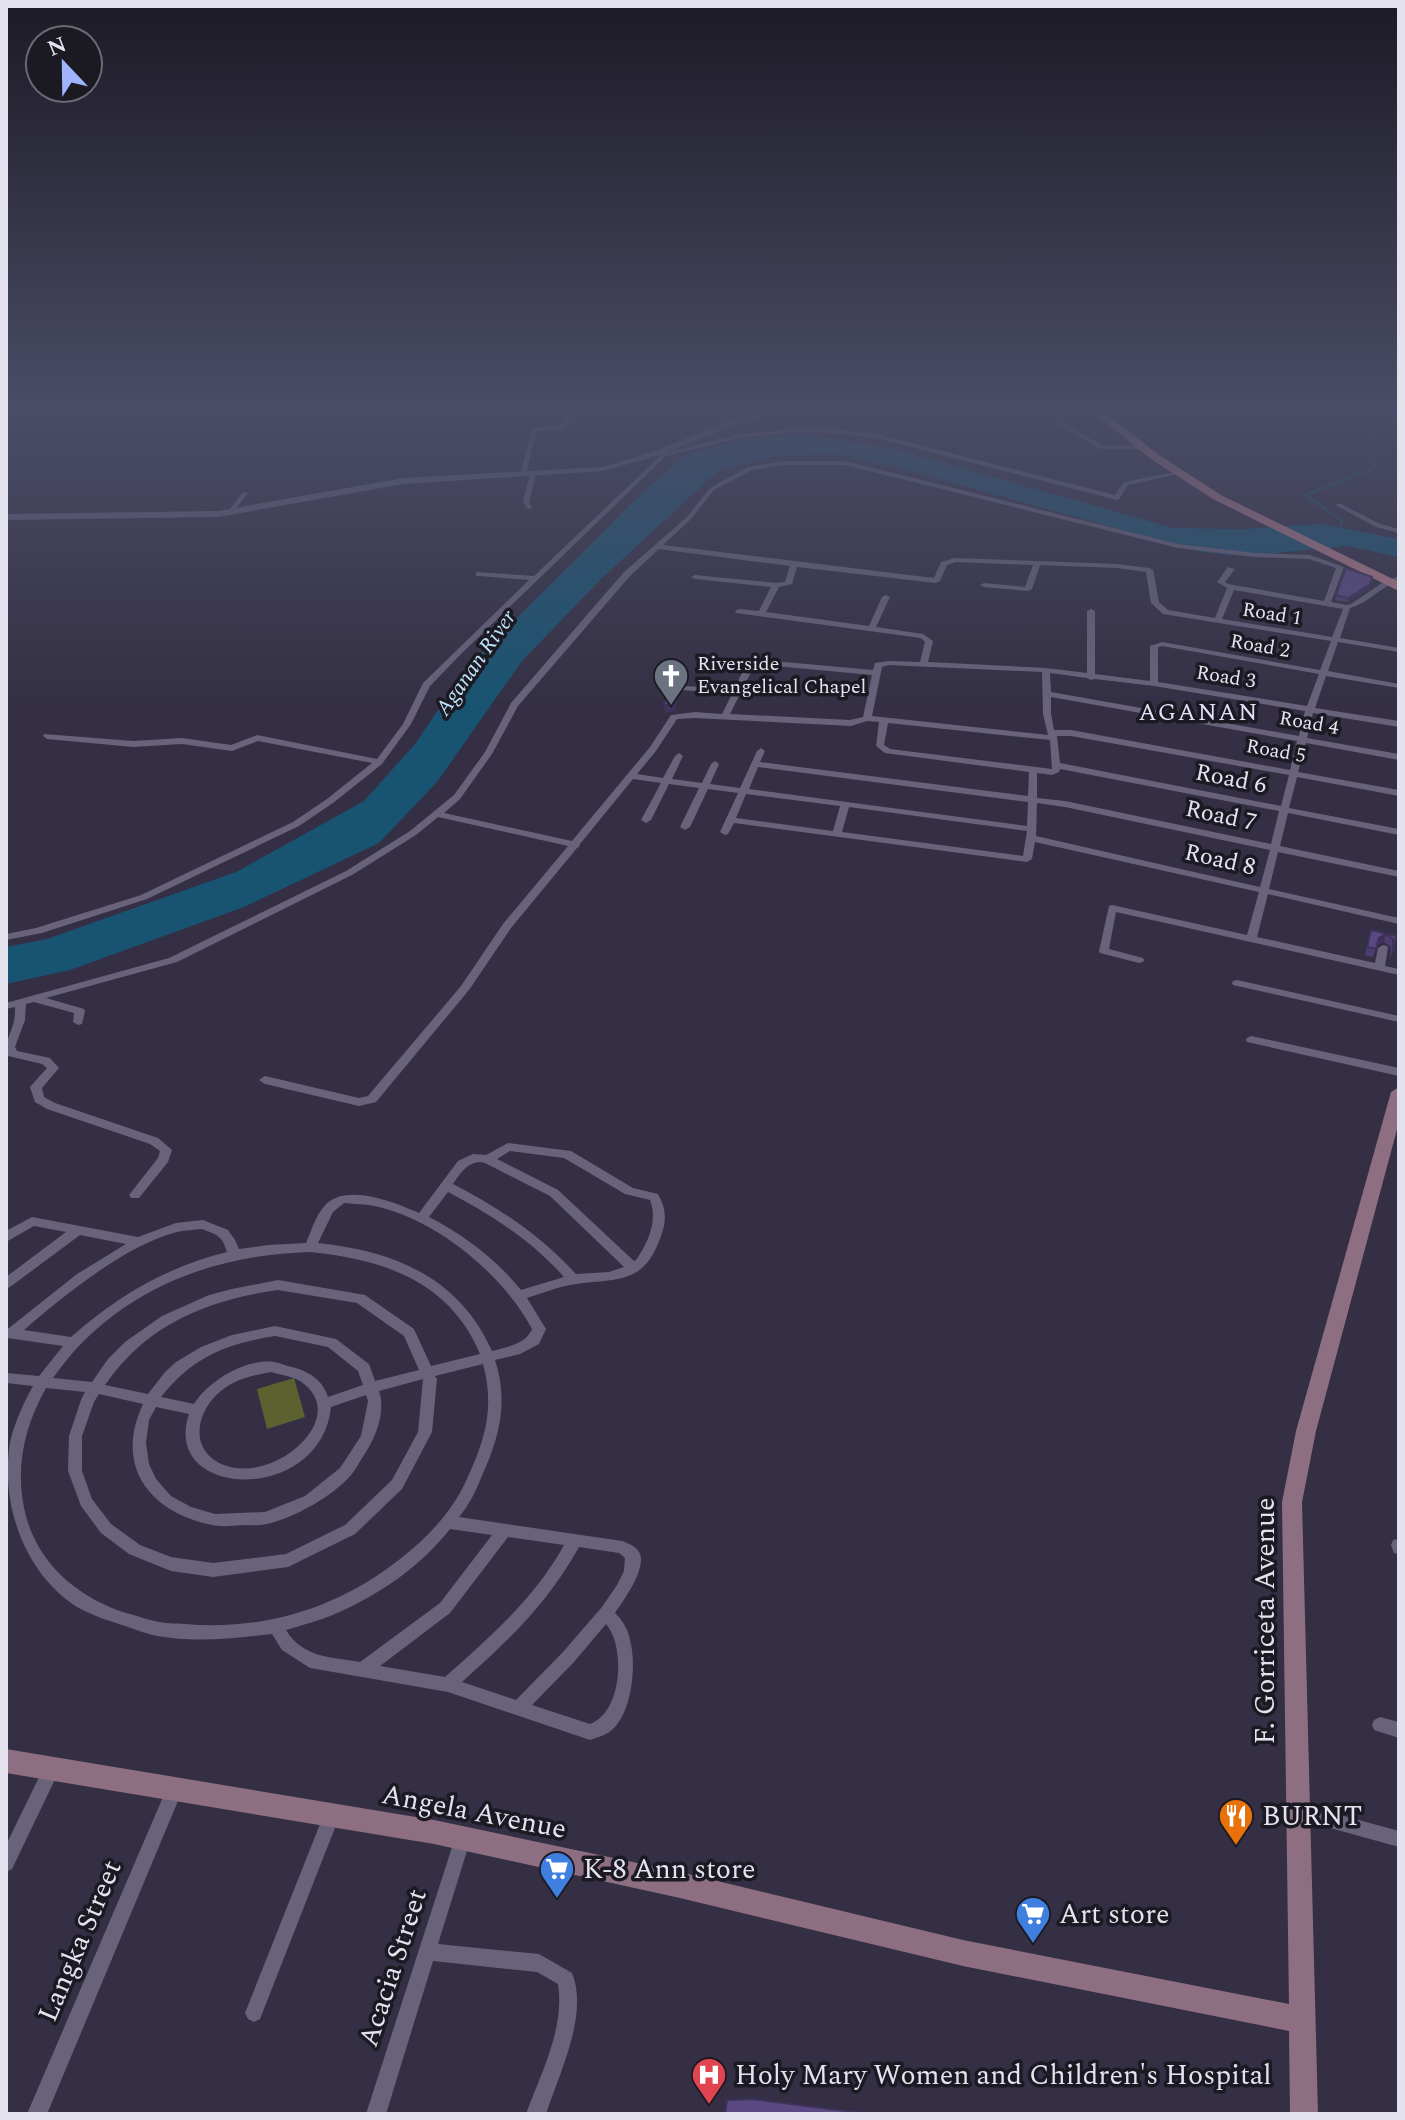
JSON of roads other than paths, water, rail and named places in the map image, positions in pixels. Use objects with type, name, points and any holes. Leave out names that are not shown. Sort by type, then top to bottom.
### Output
[{"type":"main road","points":[[1244,508],[1395,582]]},
{"type":"main road","name":"F. Gorriceta Avenue","points":[[1304,2114],[1292,1502],[1306,1431],[1399,1092]]},
{"type":"main road","name":"Angela Avenue","points":[[6,1761],[463,1838],[680,1885],[963,1953],[1303,2020]]},
{"type":"street","points":[[230,513],[234,508]]},
{"type":"street","points":[[6,517],[230,513],[257,508]]},
{"type":"street","points":[[6,937],[38,931],[144,897],[296,824],[379,762],[407,724],[426,685],[612,508]]},
{"type":"street","points":[[6,1006],[173,960],[391,849],[457,797],[474,775],[514,705],[627,574],[697,508]]},
{"type":"street","points":[[1025,508],[1178,546],[1255,555],[1310,557],[1333,562],[1340,567],[1327,603]]},
{"type":"street","points":[[1344,508],[1378,526],[1399,531]]},
{"type":"street","points":[[658,547],[935,585],[949,561],[1037,563],[1028,589],[984,585]]},
{"type":"street","name":"Road 1","points":[[1037,563],[1147,569],[1151,592],[1161,610],[1399,650]]},
{"type":"street","points":[[695,577],[788,584],[794,564]]},
{"type":"street","points":[[1231,569],[1221,582],[1231,587],[1347,607],[1357,605],[1371,590],[1395,582]]},
{"type":"street","points":[[479,574],[535,578]]},
{"type":"street","points":[[761,614],[776,585]]},
{"type":"street","points":[[1217,621],[1231,587]]},
{"type":"street","points":[[872,628],[886,597]]},
{"type":"street","points":[[1252,937],[1310,709],[1347,607]]},
{"type":"street","points":[[739,611],[872,628],[928,639],[923,665]]},
{"type":"street","points":[[1091,611],[1091,678]]},
{"type":"street","name":"Road 2","points":[[1154,684],[1154,646],[1157,644],[1399,686]]},
{"type":"street","points":[[725,716],[752,661],[875,673],[867,718]]},
{"type":"street","name":"Road 3","points":[[875,673],[882,663],[1046,670],[1154,684],[1399,724]]},
{"type":"street","points":[[884,720],[880,746],[888,751],[1055,771],[1052,736],[1047,725],[1049,694],[1046,670]]},
{"type":"street","points":[[670,687],[737,692]]},
{"type":"street","name":"Road 4","points":[[1049,694],[1399,757]]},
{"type":"street","name":"Road 5","points":[[631,776],[674,717],[725,716],[841,724],[867,718],[1052,736],[1071,733],[1399,793]]},
{"type":"street","points":[[47,736],[133,744],[182,741],[232,748],[257,738],[379,762]]},
{"type":"street","points":[[725,832],[761,751]]},
{"type":"street","points":[[646,820],[679,756]]},
{"type":"street","points":[[685,827],[715,764]]},
{"type":"street","name":"Road 7","points":[[756,764],[1033,801],[1399,874]]},
{"type":"street","name":"Road 6","points":[[1055,765],[1399,832]]},
{"type":"street","points":[[731,820],[1027,859],[1032,834],[1033,770]]},
{"type":"street","points":[[265,1080],[359,1102],[372,1099],[465,988],[507,926],[631,776]]},
{"type":"street","name":"Road 8","points":[[631,776],[845,804],[1032,834],[1399,921]]},
{"type":"street","points":[[836,835],[845,804]]},
{"type":"street","points":[[438,814],[576,845]]},
{"type":"street","points":[[1139,960],[1104,951],[1112,908],[1399,972]]},
{"type":"street","points":[[1379,968],[1383,948]]},
{"type":"street","points":[[1237,983],[1399,1019]]},
{"type":"street","points":[[35,999],[80,1011],[78,1022]]},
{"type":"street","points":[[21,1003],[20,1020],[10,1047],[12,1053],[46,1061],[53,1068],[36,1087],[39,1099],[51,1106],[154,1141],[166,1150],[164,1159],[135,1195]]},
{"type":"street","points":[[1251,1040],[1399,1072]]},
{"type":"street","points":[[488,1159],[508,1147],[567,1154],[629,1191],[654,1197],[659,1209],[654,1239],[643,1262],[634,1269],[609,1277],[573,1279],[521,1295]]},
{"type":"street","points":[[422,1217],[463,1161],[469,1157],[488,1159],[554,1193],[634,1269]]},
{"type":"street","points":[[446,1186],[512,1220],[551,1253],[573,1279]]},
{"type":"street","points":[[310,1247],[328,1209],[342,1199],[384,1205],[422,1217],[460,1242],[521,1295],[539,1329],[534,1340],[515,1350],[373,1387],[325,1404]]},
{"type":"street","points":[[6,1237],[32,1221],[138,1242]]},
{"type":"street","points":[[9,1333],[76,1280],[138,1242],[187,1225],[208,1227],[227,1235],[234,1254]]},
{"type":"street","points":[[6,1284],[78,1230]]},
{"type":"street","points":[[310,1247],[358,1252],[383,1259],[429,1282],[465,1314],[490,1357],[495,1407],[492,1434],[470,1491],[448,1522],[407,1563],[380,1582],[319,1613],[276,1626],[217,1634],[151,1629],[93,1609],[49,1575],[22,1532],[12,1483],[20,1432],[42,1383],[74,1343],[101,1319],[153,1285],[234,1254],[310,1247]]},
{"type":"street","points":[[278,1285],[336,1290],[385,1311],[404,1328],[418,1347],[429,1373],[431,1409],[420,1452],[393,1493],[340,1536],[301,1555],[273,1563],[216,1570],[163,1563],[140,1554],[103,1528],[90,1510],[78,1482],[74,1451],[84,1408],[112,1364],[159,1323],[217,1296],[278,1285]]},
{"type":"street","points":[[275,1331],[302,1332],[337,1345],[363,1367],[373,1387],[374,1422],[359,1457],[328,1489],[298,1506],[263,1518],[240,1521],[196,1516],[169,1502],[149,1483],[138,1450],[139,1432],[151,1401],[170,1376],[192,1358],[218,1344],[246,1335],[275,1331]]},
{"type":"street","points":[[9,1333],[74,1343]]},
{"type":"street","points":[[271,1367],[287,1369],[313,1381],[325,1404],[322,1430],[313,1443],[288,1465],[254,1475],[222,1472],[198,1456],[190,1432],[197,1410],[222,1382],[246,1372],[271,1367]]},
{"type":"street","points":[[6,1378],[95,1388],[197,1410]]},
{"type":"street","points":[[448,1522],[622,1547],[633,1555],[634,1570],[607,1614],[519,1708]]},
{"type":"street","points":[[365,1668],[445,1608],[503,1532]]},
{"type":"street","points":[[448,1685],[539,1600],[559,1572],[575,1540]]},
{"type":"street","points":[[276,1626],[287,1645],[310,1661],[365,1668],[448,1685],[590,1732],[606,1725],[616,1711],[625,1685],[624,1645],[620,1630],[607,1614]]},
{"type":"street","points":[[1380,1725],[1399,1730]]},
{"type":"street","points":[[6,1863],[52,1769]]},
{"type":"street","name":"Langka Street","points":[[37,2114],[175,1789]]},
{"type":"street","points":[[1300,1812],[1399,1839]]},
{"type":"street","points":[[254,2013],[332,1815]]},
{"type":"street","name":"Acacia Street","points":[[376,2114],[463,1838]]},
{"type":"street","points":[[429,1952],[539,1963],[566,1979],[570,1992],[569,2013],[536,2114]]},
{"type":"water","name":"Aganan River","points":[[627,508],[678,508],[600,580],[522,661],[437,782],[379,843],[244,907],[70,970],[6,984],[6,947],[47,939],[236,872],[364,801],[416,743],[464,671]]},
{"type":"water","points":[[1043,508],[1103,508],[1174,528],[1243,529],[1321,524],[1399,539],[1399,557],[1348,546],[1243,556],[1202,552]]},
{"type":"waterway","points":[[1324,508],[1342,521],[1340,530]]},
{"type":"place","name":"Riverside Evangelical Chapel","points":[[671,707]]},
{"type":"place","name":"BURNT","points":[[1236,1847]]},
{"type":"place","name":"K-8 Ann store","points":[[557,1900]]},
{"type":"place","name":"Art store","points":[[1033,1945]]},
{"type":"place","name":"Holy Mary Women and Children's Hospital","points":[[709,2106]]},
{"type":"district","name":"AGANAN","points":[[1199,713]]}]
